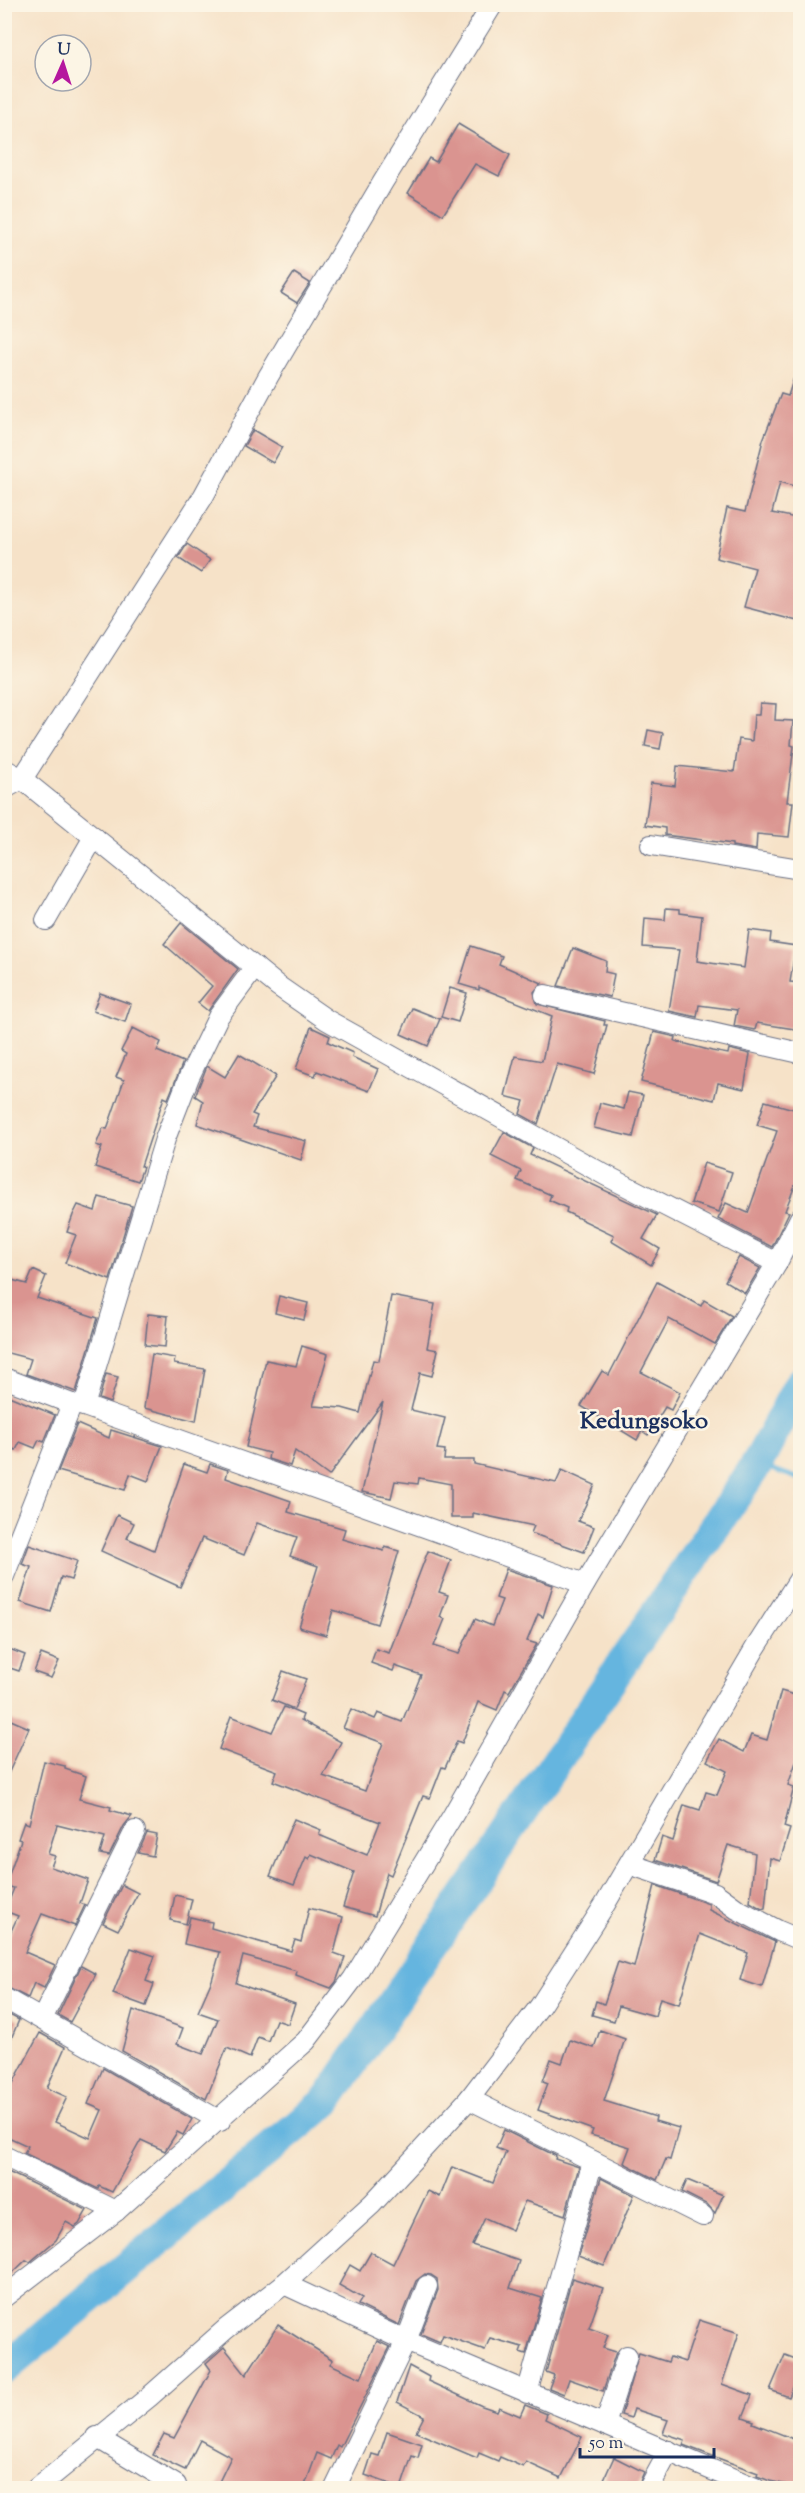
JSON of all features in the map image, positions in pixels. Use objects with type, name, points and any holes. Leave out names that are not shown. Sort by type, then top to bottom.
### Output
[{"type":"street","points":[[4,789],[22,779],[202,497],[268,377],[383,182],[494,4]]},
{"type":"street","points":[[4,769],[22,779],[255,967],[327,1020],[383,1054],[604,1175],[777,1263]]},
{"type":"street","points":[[46,920],[94,837]]},
{"type":"street","points":[[651,845],[801,869]]},
{"type":"street","points":[[4,1576],[78,1405],[165,1139],[185,1087],[218,1017],[255,967]]},
{"type":"street","points":[[545,995],[801,1053]]},
{"type":"street","points":[[4,2297],[116,2211],[219,2121],[306,2041],[353,1979],[453,1815],[585,1584],[777,1263],[801,1218]]},
{"type":"street","points":[[4,1378],[585,1584]]},
{"type":"street","points":[[37,2488],[284,2284],[372,2204],[469,2099],[540,2006],[630,1864],[750,1657],[801,1578]]},
{"type":"street","points":[[42,2019],[135,1831]]},
{"type":"street","points":[[630,1864],[715,1893],[737,1909],[801,1940]]},
{"type":"street","points":[[4,1998],[219,2121]]},
{"type":"street","points":[[469,2099],[703,2216]]},
{"type":"street","points":[[4,2156],[116,2211]]},
{"type":"street","points":[[527,2393],[593,2161]]},
{"type":"street","points":[[284,2284],[406,2342],[755,2488]]},
{"type":"street","points":[[335,2488],[406,2342],[427,2286]]},
{"type":"street","points":[[605,2425],[627,2356]]},
{"type":"street","points":[[96,2438],[176,2485]]},
{"type":"street","points":[[649,2488],[669,2451]]},
{"type":"building","points":[[458,124],[510,155],[499,176],[475,164],[443,215],[408,193],[429,158],[436,162]]},
{"type":"building","points":[[294,273],[310,283],[297,303],[281,293]]},
{"type":"building","points":[[797,368],[801,368],[801,488],[780,482],[772,513],[801,519],[801,622],[744,607],[755,568],[716,558],[727,508],[745,512],[763,440],[781,394],[788,396]]},
{"type":"building","points":[[253,430],[282,447],[273,463],[244,446]]},
{"type":"building","points":[[187,544],[210,560],[201,573],[178,558]]},
{"type":"building","points":[[760,703],[776,704],[775,720],[793,721],[791,745],[794,746],[787,802],[793,802],[789,837],[757,834],[756,850],[732,846],[732,844],[665,835],[665,828],[645,825],[651,783],[675,786],[677,766],[734,772],[739,739],[752,741],[754,715],[759,715]]},
{"type":"building","points":[[648,730],[663,733],[660,749],[645,746]]},
{"type":"building","points":[[666,908],[680,909],[680,913],[702,916],[697,961],[744,968],[749,930],[771,933],[770,942],[796,946],[790,982],[801,983],[801,1030],[757,1023],[755,1030],[734,1026],[737,1010],[699,1005],[697,1017],[669,1011],[679,950],[643,947],[645,918],[665,920]]},
{"type":"building","points":[[181,923],[238,969],[208,1011],[198,1003],[212,986],[164,944]]},
{"type":"building","points":[[471,946],[502,956],[499,964],[542,983],[534,992],[537,1004],[605,1021],[604,1025],[607,1025],[594,1074],[557,1064],[538,1124],[520,1114],[524,1101],[505,1096],[515,1056],[542,1061],[552,1016],[479,987],[479,990],[459,984]]},
{"type":"building","points":[[573,948],[606,961],[605,972],[614,974],[610,997],[558,986]]},
{"type":"building","points":[[450,988],[467,993],[458,1022],[441,1017]]},
{"type":"building","points":[[100,993],[131,1004],[125,1022],[93,1011]]},
{"type":"building","points":[[412,1008],[440,1019],[428,1046],[401,1034]]},
{"type":"building","points":[[311,1027],[330,1036],[328,1042],[353,1053],[352,1057],[378,1069],[369,1091],[317,1071],[315,1076],[296,1069]]},
{"type":"building","points":[[133,1028],[161,1042],[157,1051],[183,1062],[168,1099],[164,1097],[138,1181],[95,1167],[102,1147],[96,1145],[103,1128],[107,1129],[124,1080],[116,1077],[126,1054],[121,1051]]},
{"type":"building","points":[[654,1032],[676,1037],[675,1041],[712,1051],[728,1054],[729,1049],[750,1054],[744,1089],[718,1083],[714,1100],[641,1082]]},
{"type":"building","points":[[239,1054],[276,1076],[252,1114],[257,1116],[253,1127],[306,1141],[301,1160],[197,1124],[203,1101],[195,1096],[207,1066],[225,1077]]},
{"type":"building","points":[[628,1092],[643,1095],[633,1137],[594,1128],[600,1103],[624,1109]]},
{"type":"building","points":[[765,1101],[801,1111],[801,1170],[785,1211],[789,1212],[772,1247],[718,1219],[726,1203],[748,1213],[777,1131],[757,1125]]},
{"type":"building","points":[[504,1132],[533,1148],[530,1155],[657,1215],[643,1239],[660,1249],[651,1265],[611,1241],[614,1235],[566,1212],[567,1208],[549,1200],[551,1195],[517,1180],[521,1171],[491,1156]]},
{"type":"building","points":[[704,1163],[732,1172],[719,1212],[691,1203]]},
{"type":"building","points":[[99,1197],[132,1206],[110,1280],[65,1263],[76,1235],[67,1232],[78,1205],[95,1211]]},
{"type":"building","points":[[739,1257],[760,1268],[745,1293],[725,1281]]},
{"type":"building","points":[[33,1270],[46,1276],[37,1298],[98,1318],[76,1392],[26,1374],[31,1359],[4,1352],[4,1278],[27,1284]]},
{"type":"building","points":[[657,1282],[701,1306],[704,1300],[732,1316],[715,1344],[669,1319],[641,1372],[680,1392],[671,1410],[665,1407],[648,1435],[642,1431],[637,1440],[581,1406],[602,1371],[609,1375]]},
{"type":"building","points":[[279,1296],[308,1303],[304,1320],[275,1313]]},
{"type":"building","points":[[391,1296],[435,1304],[427,1348],[438,1350],[432,1376],[420,1373],[411,1410],[445,1418],[437,1449],[445,1450],[444,1460],[474,1460],[474,1464],[556,1483],[562,1470],[595,1485],[578,1521],[594,1527],[584,1552],[531,1533],[534,1526],[473,1513],[473,1518],[451,1518],[451,1484],[419,1478],[418,1484],[395,1481],[391,1498],[362,1492],[383,1402],[329,1476],[295,1451],[290,1466],[268,1459],[269,1453],[246,1447],[266,1360],[296,1366],[302,1346],[328,1354],[313,1406],[342,1408],[360,1413],[373,1360],[379,1361]]},
{"type":"building","points":[[148,1314],[168,1316],[165,1347],[145,1345]]},
{"type":"building","points":[[152,1354],[175,1358],[174,1364],[205,1369],[196,1421],[144,1408]]},
{"type":"building","points":[[106,1374],[118,1377],[110,1403],[99,1399]]},
{"type":"building","points":[[4,1394],[55,1415],[44,1442],[39,1440],[35,1448],[20,1442],[16,1450],[4,1446]]},
{"type":"building","points":[[77,1424],[109,1438],[111,1430],[162,1446],[148,1481],[130,1474],[125,1490],[58,1471]]},
{"type":"building","points":[[184,1464],[207,1472],[210,1464],[228,1470],[226,1478],[291,1501],[288,1512],[345,1529],[342,1539],[384,1551],[385,1547],[399,1551],[377,1624],[333,1610],[326,1635],[299,1627],[318,1566],[290,1556],[297,1537],[257,1523],[244,1555],[202,1538],[180,1587],[101,1551],[117,1515],[134,1523],[127,1538],[154,1550]]},
{"type":"building","points":[[29,1545],[77,1561],[71,1580],[61,1577],[51,1612],[20,1602],[31,1567],[22,1564]]},
{"type":"building","points":[[428,1551],[451,1560],[439,1592],[448,1595],[440,1617],[445,1619],[434,1646],[459,1654],[475,1619],[492,1626],[502,1600],[496,1598],[506,1569],[553,1585],[543,1617],[538,1614],[527,1641],[537,1644],[509,1692],[505,1690],[497,1710],[478,1702],[462,1743],[457,1741],[445,1768],[442,1767],[430,1798],[423,1796],[391,1875],[387,1873],[375,1916],[343,1907],[354,1872],[311,1854],[309,1859],[306,1857],[294,1885],[270,1876],[294,1819],[321,1830],[319,1835],[367,1855],[380,1822],[273,1781],[277,1771],[219,1749],[231,1716],[272,1732],[284,1707],[303,1715],[301,1720],[341,1742],[323,1776],[365,1791],[383,1743],[343,1728],[351,1709],[375,1719],[378,1713],[402,1722],[421,1675],[395,1666],[393,1671],[371,1663],[376,1649],[389,1653]]},
{"type":"building","points":[[4,1647],[25,1655],[19,1671],[4,1666]]},
{"type":"building","points":[[41,1654],[59,1661],[51,1678],[34,1672]]},
{"type":"building","points":[[283,1671],[306,1679],[294,1709],[272,1700]]},
{"type":"building","points":[[781,1691],[801,1697],[801,1748],[788,1785],[794,1787],[784,1827],[790,1829],[780,1861],[770,1858],[765,1908],[762,1909],[750,1902],[755,1853],[728,1845],[716,1881],[655,1860],[662,1837],[673,1841],[684,1805],[700,1810],[706,1792],[717,1795],[727,1771],[707,1761],[719,1739],[744,1752],[751,1735],[767,1740]]},
{"type":"building","points":[[4,1717],[29,1728],[4,1783]]},
{"type":"building","points":[[44,1761],[65,1766],[65,1769],[86,1776],[79,1799],[111,1807],[110,1810],[132,1816],[124,1826],[109,1856],[100,1854],[105,1837],[57,1825],[48,1854],[55,1856],[51,1867],[88,1880],[80,1903],[85,1905],[75,1926],[42,1914],[25,1952],[55,1965],[44,1988],[34,1983],[28,1998],[4,1986],[4,1946],[18,1916],[5,1911],[14,1888],[5,1886],[21,1840],[18,1839],[24,1822],[29,1824]]},
{"type":"building","points":[[147,1833],[157,1835],[153,1856],[138,1853]]},
{"type":"building","points":[[122,1885],[138,1893],[118,1930],[103,1923]]},
{"type":"building","points":[[655,1885],[709,1904],[709,1910],[775,1942],[762,1987],[740,1980],[748,1953],[700,1934],[679,2004],[660,1998],[655,2016],[619,2006],[614,2021],[592,2015],[596,2001],[604,2004],[618,1962],[634,1967]]},
{"type":"building","points":[[175,1895],[192,1899],[186,1924],[170,1920]]},
{"type":"building","points":[[309,1908],[343,1917],[334,1953],[345,1957],[336,1982],[331,1988],[296,1975],[297,1971],[243,1956],[236,1983],[295,2004],[288,2024],[276,2020],[268,2041],[258,2037],[250,2058],[227,2048],[206,2099],[122,2051],[133,2010],[183,2028],[177,2044],[203,2054],[218,2019],[198,2012],[212,1980],[220,1952],[184,1944],[190,1917],[212,1922],[211,1928],[291,1951],[295,1940],[301,1942]]},
{"type":"building","points":[[131,1948],[155,1956],[146,1981],[154,1984],[146,2006],[113,1994]]},
{"type":"building","points":[[81,1966],[96,1974],[70,2022],[58,2015]]},
{"type":"building","points":[[4,2012],[19,2020],[5,2053],[4,2053]]},
{"type":"building","points":[[600,2030],[625,2039],[604,2101],[656,2117],[655,2121],[679,2128],[670,2160],[666,2159],[657,2180],[624,2163],[630,2147],[591,2135],[593,2130],[538,2110],[548,2083],[543,2081],[551,2059],[562,2063],[570,2040],[594,2048]]},
{"type":"building","points":[[40,2033],[65,2047],[47,2088],[67,2097],[55,2122],[90,2138],[102,2110],[88,2104],[103,2068],[192,2119],[183,2135],[177,2132],[165,2151],[141,2140],[112,2192],[99,2186],[98,2189],[24,2153],[28,2146],[4,2135],[4,2100]]},
{"type":"building","points":[[504,2130],[556,2156],[555,2159],[579,2167],[565,2215],[525,2201],[512,2230],[485,2218],[472,2245],[519,2261],[510,2288],[542,2298],[526,2354],[520,2352],[522,2347],[490,2338],[485,2350],[443,2335],[440,2342],[421,2334],[438,2290],[437,2279],[431,2275],[425,2274],[416,2281],[399,2325],[358,2305],[362,2298],[339,2285],[350,2265],[360,2271],[371,2252],[393,2264],[428,2191],[440,2197],[452,2167],[493,2183],[506,2152],[496,2148]]},
{"type":"building","points":[[4,2170],[87,2210],[79,2224],[75,2227],[66,2222],[56,2240],[30,2262],[26,2260],[4,2281]]},
{"type":"building","points":[[601,2178],[634,2195],[604,2266],[578,2256]]},
{"type":"building","points":[[687,2180],[723,2195],[715,2213],[708,2205],[682,2192]]},
{"type":"building","points":[[572,2278],[603,2288],[589,2328],[608,2335],[603,2348],[616,2352],[603,2391],[569,2379],[564,2394],[549,2388],[554,2375],[546,2372]]},
{"type":"building","points":[[699,2320],[739,2333],[722,2384],[752,2395],[743,2417],[801,2442],[801,2488],[770,2481],[757,2476],[758,2473],[683,2445],[685,2440],[663,2433],[668,2420],[634,2409],[631,2418],[621,2415],[639,2353],[668,2362],[670,2357],[685,2362]]},
{"type":"building","points":[[278,2325],[333,2360],[330,2364],[361,2378],[377,2341],[390,2347],[340,2447],[337,2445],[331,2459],[317,2453],[304,2488],[216,2488],[231,2457],[200,2440],[185,2470],[153,2455],[164,2434],[174,2438],[211,2370],[206,2363],[224,2347],[246,2375]]},
{"type":"building","points":[[785,2355],[801,2361],[801,2368],[789,2397],[770,2390]]},
{"type":"building","points":[[409,2366],[429,2377],[428,2381],[482,2406],[497,2411],[499,2407],[520,2416],[525,2405],[547,2414],[545,2419],[582,2437],[561,2478],[526,2462],[523,2467],[500,2457],[498,2461],[479,2453],[477,2458],[416,2432],[424,2416],[397,2402]]},
{"type":"building","points":[[387,2432],[422,2444],[418,2458],[412,2456],[401,2488],[365,2475],[372,2454],[379,2456]]},
{"type":"building","points":[[614,2457],[644,2472],[637,2488],[600,2488]]},
{"type":"waterway","points":[[4,2369],[326,2102],[757,1464],[800,1383]]},
{"type":"waterway","points":[[757,1464],[800,1479]]},
{"type":"district","name":"Kedungsoko","points":[[644,1420]]}]
